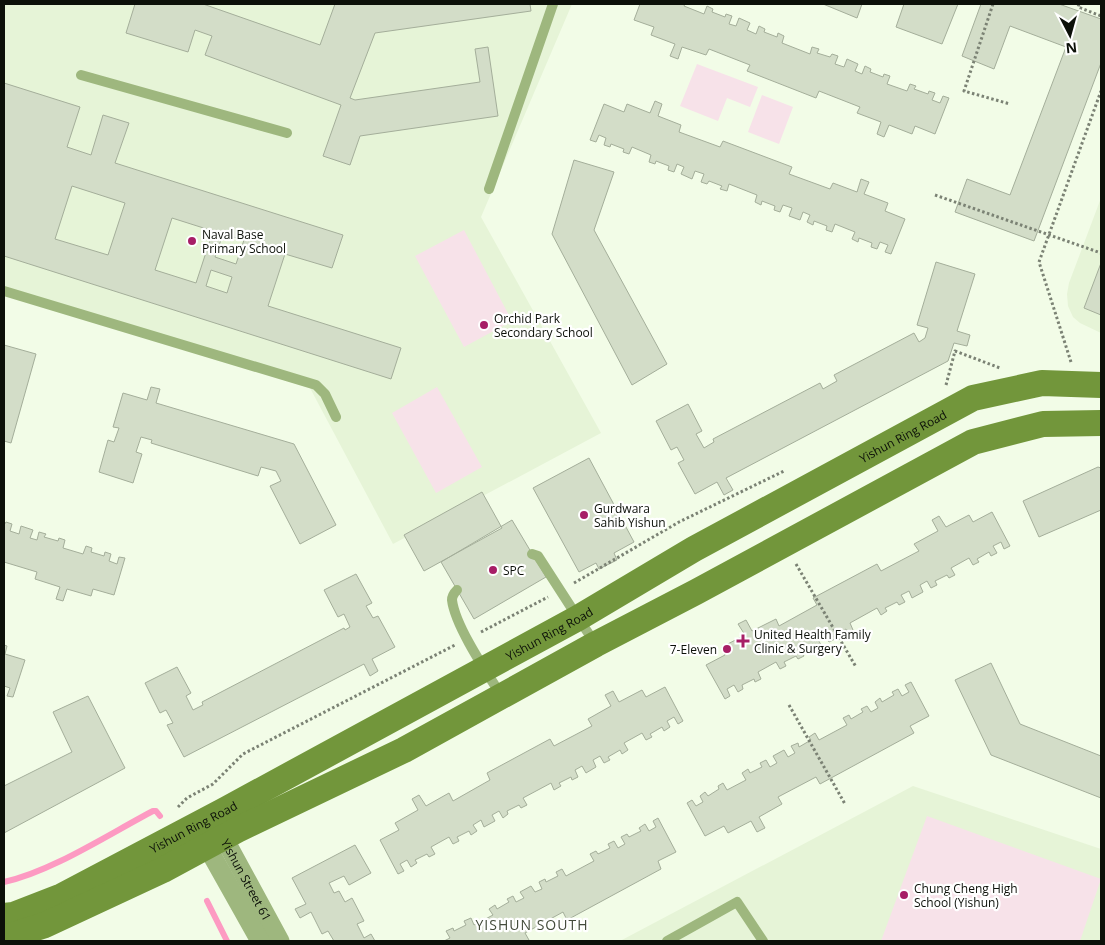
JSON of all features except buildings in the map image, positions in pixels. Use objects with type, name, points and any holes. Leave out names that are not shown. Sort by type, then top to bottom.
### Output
[{"type":"main road","name":"Yishun Ring Road","points":[[4,938],[45,925],[163,870],[210,832],[484,669],[578,618],[694,549],[973,398],[1042,383],[1101,385]]},
{"type":"main road","name":"Yishun Ring Road","points":[[4,916],[13,915],[62,896],[404,750],[596,644],[973,442],[1043,424],[1101,423]]},
{"type":"street","name":"Yishun Street 61","points":[[210,832],[260,941]]},
{"type":"street","name":"Yishun Street 61","points":[[210,832],[280,941]]},
{"type":"lane","points":[[488,189],[553,4]]},
{"type":"lane","points":[[81,75],[286,133]]},
{"type":"lane","points":[[4,291],[316,385],[324,394],[336,418]]},
{"type":"lane","points":[[532,554],[538,556],[596,644]]},
{"type":"lane","points":[[457,590],[452,596],[452,601],[462,627],[484,669],[502,696]]},
{"type":"lane","points":[[668,941],[737,902],[763,941]]},
{"type":"path","points":[[993,4],[964,91],[1010,104]]},
{"type":"path","points":[[1080,4],[1078,7],[1101,16]]},
{"type":"path","points":[[1073,368],[1039,262],[1101,91]]},
{"type":"path","points":[[934,195],[1101,253]]},
{"type":"path","points":[[946,387],[955,351],[1006,370]]},
{"type":"path","points":[[177,809],[181,802],[213,784],[243,754],[561,590],[680,522],[785,471]]},
{"type":"path","points":[[794,562],[856,667]]},
{"type":"path","points":[[789,705],[845,804]]},
{"type":"shaded area","points":[[4,4],[572,4],[481,217],[601,433],[393,544],[310,388],[4,294]]},
{"type":"shaded area","points":[[697,64],[758,87],[750,107],[727,98],[718,121],[680,106]]},
{"type":"shaded area","points":[[762,95],[793,107],[779,144],[748,132]]},
{"type":"shaded area","points":[[1101,198],[1101,333],[1080,323],[1073,317],[1068,306],[1067,294],[1069,283]]},
{"type":"shaded area","points":[[464,230],[512,321],[464,347],[415,256]]},
{"type":"shaded area","points":[[437,387],[482,467],[436,493],[392,413]]},
{"type":"shaded area","name":"Chung Cheng High School (Yishun)","points":[[913,786],[1101,849],[1101,941],[620,941]]},
{"type":"shaded area","points":[[927,816],[1101,879],[1080,941],[881,941]]},
{"type":"waterway","points":[[4,882],[41,870],[60,861],[153,811],[156,811],[160,816]]},
{"type":"waterway","points":[[207,901],[227,941]]},
{"type":"place","name":"Naval Base Primary School","points":[[192,241]]},
{"type":"place","name":"Orchid Park Secondary School","points":[[484,325]]},
{"type":"place","name":"Gurdwara Sahib Yishun","points":[[584,515]]},
{"type":"place","name":"SPC","points":[[493,570]]},
{"type":"place","name":"United Health Family Clinic & Surgery","points":[[743,641]]},
{"type":"place","name":"7-Eleven","points":[[727,649]]},
{"type":"place","name":"Chung Cheng High School (Yishun)","points":[[904,895]]},
{"type":"district","name":"YISHUN SOUTH","points":[[532,924]]}]
